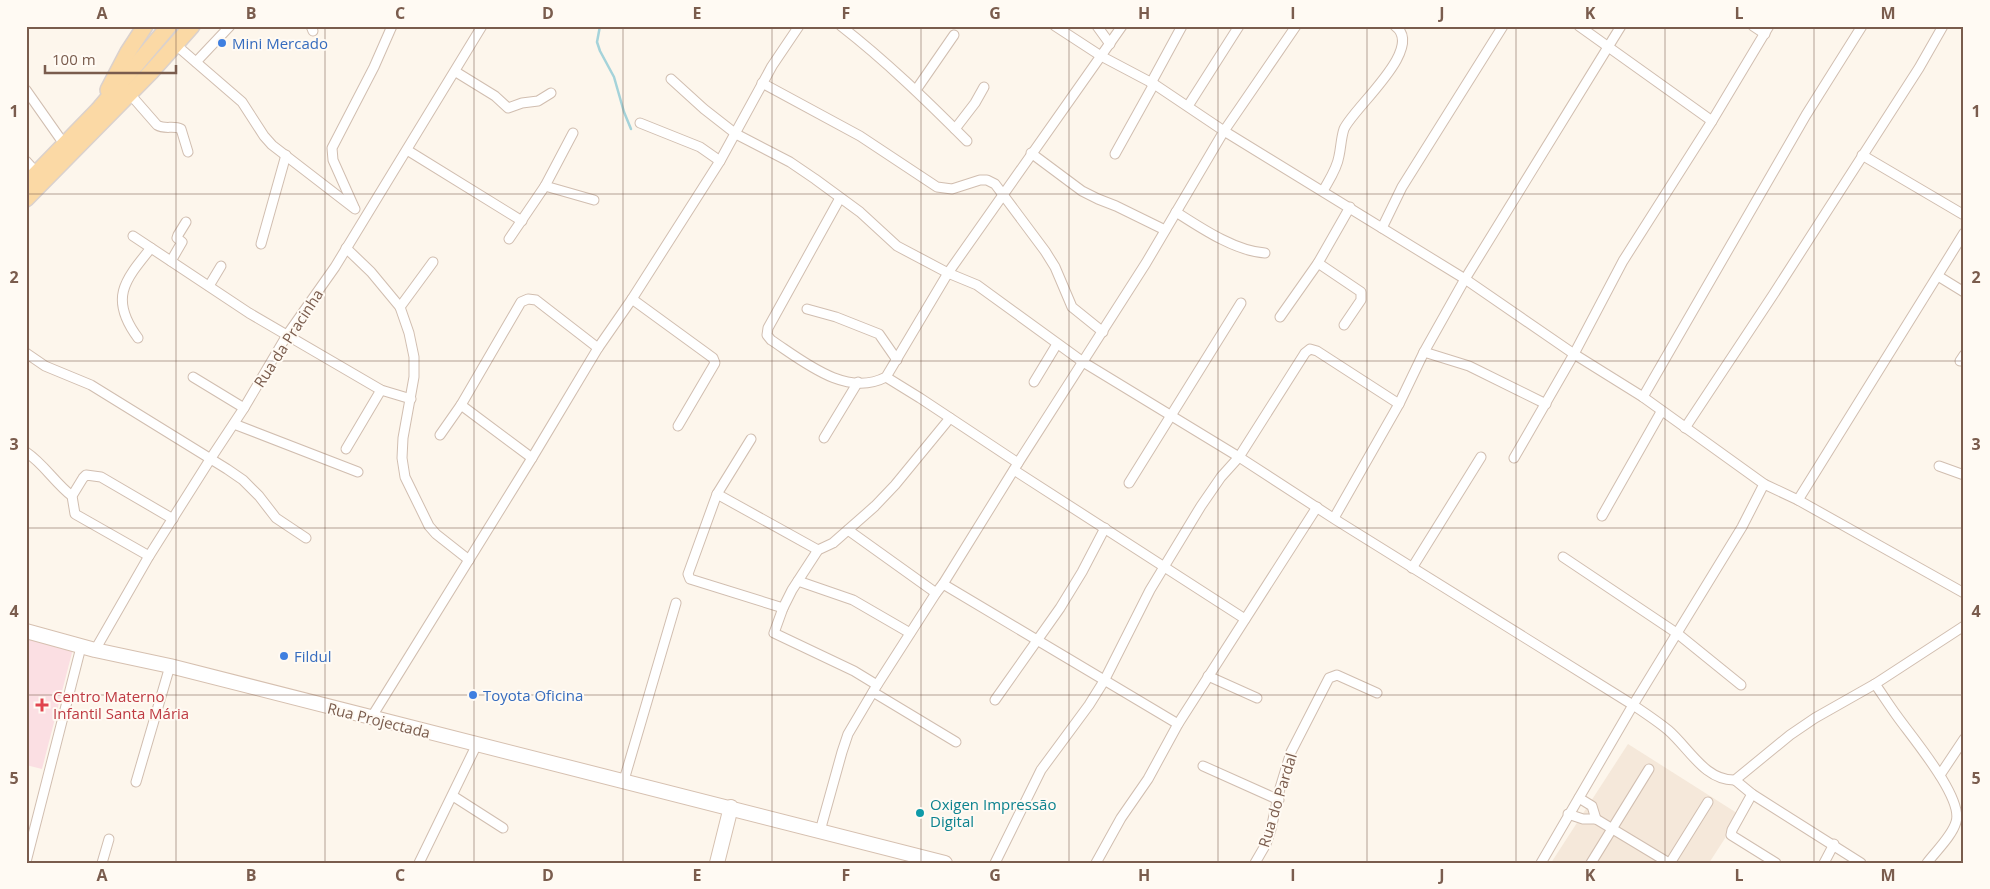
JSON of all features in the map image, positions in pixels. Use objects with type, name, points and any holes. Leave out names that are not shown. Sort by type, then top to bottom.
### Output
[{"type":"main road","points":[[98,110],[128,52],[145,26]]},
{"type":"main road","points":[[26,184],[98,110],[169,26]]},
{"type":"main road","points":[[26,200],[176,45],[192,26]]},
{"type":"main road","name":"Rua Projectada","points":[[26,631],[88,648],[170,666],[624,780],[946,863]]},
{"type":"main road","points":[[717,863],[731,807]]},
{"type":"street","points":[[196,62],[230,26]]},
{"type":"street","points":[[355,209],[333,160],[332,148],[374,67],[392,26]]},
{"type":"street","name":"Rua da Pracinha","points":[[27,858],[88,648],[173,520],[244,408],[287,335],[366,217],[456,72],[482,26]]},
{"type":"street","points":[[371,718],[598,348],[632,299],[720,161],[762,83],[799,26]]},
{"type":"street","points":[[841,26],[870,48],[916,90],[967,141]]},
{"type":"street","points":[[1055,26],[1101,56],[1188,106],[1224,131],[1465,279],[1574,354],[1643,398],[1764,484],[1798,500],[1964,593]]},
{"type":"street","points":[[1097,26],[1110,44]]},
{"type":"street","points":[[840,198],[768,328],[767,335],[771,340],[822,372],[847,382],[878,381],[886,377],[948,273],[1122,26]]},
{"type":"street","points":[[1115,154],[1182,26]]},
{"type":"street","points":[[1188,106],[1239,26]]},
{"type":"street","points":[[820,831],[844,743],[875,688],[1103,332],[1224,131],[1296,26]]},
{"type":"street","points":[[1323,191],[1335,169],[1344,128],[1382,81],[1398,56],[1402,40],[1395,26]]},
{"type":"street","points":[[1382,228],[1402,187],[1503,26]]},
{"type":"street","points":[[1579,26],[1712,121]]},
{"type":"street","points":[[1334,518],[1399,404],[1424,352],[1465,279],[1621,26]]},
{"type":"street","points":[[1514,458],[1574,354],[1623,261],[1767,30],[1753,26]]},
{"type":"street","points":[[1643,398],[1806,115],[1862,26]]},
{"type":"street","points":[[1685,428],[1919,68],[1943,26]]},
{"type":"street","points":[[916,90],[954,35]]},
{"type":"street","points":[[176,45],[242,102],[272,145],[366,217]]},
{"type":"street","points":[[456,72],[495,96],[508,108],[522,103],[538,101],[551,93]]},
{"type":"street","points":[[671,79],[704,109],[736,134],[790,162],[860,212],[898,246],[948,273],[977,285],[1083,362],[1239,457],[1412,568],[1633,705],[1670,732],[1714,777],[1725,781],[1735,780],[1790,735],[1815,718],[1875,684],[1964,626]]},
{"type":"street","points":[[762,83],[860,136],[937,187],[952,188],[980,180],[987,180],[994,184],[1046,251],[1072,307],[1103,332]]},
{"type":"street","points":[[955,129],[975,103],[984,87]]},
{"type":"street","points":[[26,90],[64,144]]},
{"type":"street","points":[[130,93],[158,125],[181,129],[188,152]]},
{"type":"street","points":[[640,123],[700,147],[720,161]]},
{"type":"street","points":[[509,239],[545,186],[573,133]]},
{"type":"street","points":[[407,150],[522,221]]},
{"type":"street","points":[[1031,153],[1082,190],[1165,230]]},
{"type":"street","points":[[261,244],[286,154]]},
{"type":"street","points":[[1862,155],[1964,215]]},
{"type":"street","points":[[26,161],[37,173]]},
{"type":"street","points":[[545,186],[594,200]]},
{"type":"street","points":[[1280,318],[1318,263],[1350,207]]},
{"type":"street","points":[[1176,212],[1202,229],[1231,243],[1253,252],[1265,253]]},
{"type":"street","points":[[171,261],[180,249],[182,242],[178,235],[186,222]]},
{"type":"street","points":[[1798,500],[1887,354],[1964,233]]},
{"type":"street","points":[[134,236],[249,313],[381,390],[411,399]]},
{"type":"street","points":[[138,338],[128,324],[124,313],[124,287],[128,278],[151,248]]},
{"type":"street","points":[[346,248],[371,272],[400,307],[409,333],[414,357],[414,377],[403,438],[402,458],[405,476],[429,526],[436,534],[469,560]]},
{"type":"street","points":[[400,307],[433,262]]},
{"type":"street","points":[[1318,263],[1361,292],[1361,300],[1344,325]]},
{"type":"street","points":[[208,286],[221,266]]},
{"type":"street","points":[[1938,276],[1964,292]]},
{"type":"street","points":[[440,436],[461,405],[521,302],[528,299],[536,300],[598,348]]},
{"type":"street","points":[[632,299],[713,358],[715,363],[678,426]]},
{"type":"street","points":[[1129,483],[1241,303]]},
{"type":"street","points":[[807,309],[836,317],[878,334],[897,360]]},
{"type":"street","points":[[1034,382],[1057,344]]},
{"type":"street","points":[[995,863],[1041,770],[1089,705],[1104,681],[1138,612],[1163,568],[1206,498],[1239,457],[1305,353],[1310,350],[1317,351],[1399,404]]},
{"type":"street","points":[[1424,352],[1469,366],[1546,404]]},
{"type":"street","points":[[26,354],[45,366],[91,385],[211,458],[243,480],[259,496],[276,518],[306,538]]},
{"type":"street","points":[[194,377],[244,408]]},
{"type":"street","points":[[886,377],[950,418],[1163,568],[1245,618]]},
{"type":"street","points":[[824,438],[858,382]]},
{"type":"street","points":[[346,449],[381,390]]},
{"type":"street","points":[[461,405],[532,458]]},
{"type":"street","points":[[1602,516],[1661,412]]},
{"type":"street","points":[[950,418],[896,485],[833,543],[818,550],[783,608],[774,633],[854,671],[875,688],[956,742]]},
{"type":"street","points":[[234,424],[358,472]]},
{"type":"street","points":[[750,439],[717,494],[688,574],[690,579],[783,608]]},
{"type":"street","points":[[26,452],[39,462],[59,486],[72,496]]},
{"type":"street","points":[[1412,568],[1481,457]]},
{"type":"street","points":[[1939,466],[1964,475]]},
{"type":"street","points":[[150,556],[75,514],[72,496],[83,478],[86,475],[100,477],[173,520]]},
{"type":"street","points":[[1541,863],[1633,705],[1742,527],[1764,484]]},
{"type":"street","points":[[717,494],[818,550]]},
{"type":"street","points":[[1096,863],[1121,818],[1148,779],[1178,724],[1316,507]]},
{"type":"street","points":[[994,700],[1038,641],[1082,572],[1105,528]]},
{"type":"street","points":[[848,530],[936,593]]},
{"type":"street","points":[[1563,557],[1678,634],[1741,685]]},
{"type":"street","points":[[798,581],[853,600],[910,633]]},
{"type":"street","points":[[943,584],[1178,724]]},
{"type":"street","points":[[624,780],[676,603]]},
{"type":"street","points":[[136,782],[170,666]]},
{"type":"street","name":"Rua do Pardal","points":[[1255,863],[1266,844],[1291,752],[1329,678],[1337,675],[1377,693]]},
{"type":"street","points":[[1208,676],[1257,698]]},
{"type":"street","points":[[1875,684],[1940,775],[1957,811],[1957,821],[1927,863]]},
{"type":"street","points":[[1940,775],[1964,739]]},
{"type":"street","points":[[419,863],[477,744]]},
{"type":"street","points":[[1203,766],[1279,800]]},
{"type":"street","points":[[1591,863],[1649,769]]},
{"type":"street","points":[[1735,780],[1752,794],[1834,844],[1861,863]]},
{"type":"street","points":[[1752,794],[1731,834],[1776,863]]},
{"type":"street","points":[[453,796],[504,828]]},
{"type":"street","points":[[1578,798],[1592,806],[1596,819]]},
{"type":"street","points":[[1568,814],[1583,819],[1596,819],[1669,863],[1708,802]]},
{"type":"street","points":[[102,863],[110,839]]},
{"type":"street","points":[[1824,863],[1834,844]]},
{"type":"shaded area","name":"Centro Materno Infantil Santa Mária","points":[[26,633],[74,645],[42,769],[26,765]]},
{"type":"shaded area","points":[[1628,744],[1740,815],[1709,863],[1551,863]]},
{"type":"green space","points":[[175,26],[182,26],[118,97]]},
{"type":"waterway","points":[[600,26],[597,42],[614,77],[631,129]]},
{"type":"place","name":"Mini Mercado","points":[[222,43]]},
{"type":"place","name":"Fildul","points":[[284,656]]},
{"type":"place","name":"Toyota Oficina","points":[[473,695]]},
{"type":"place","name":"Centro Materno Infantil Santa Mária","points":[[42,705]]},
{"type":"place","name":"Oxigen Impressão Digital","points":[[920,813]]}]
